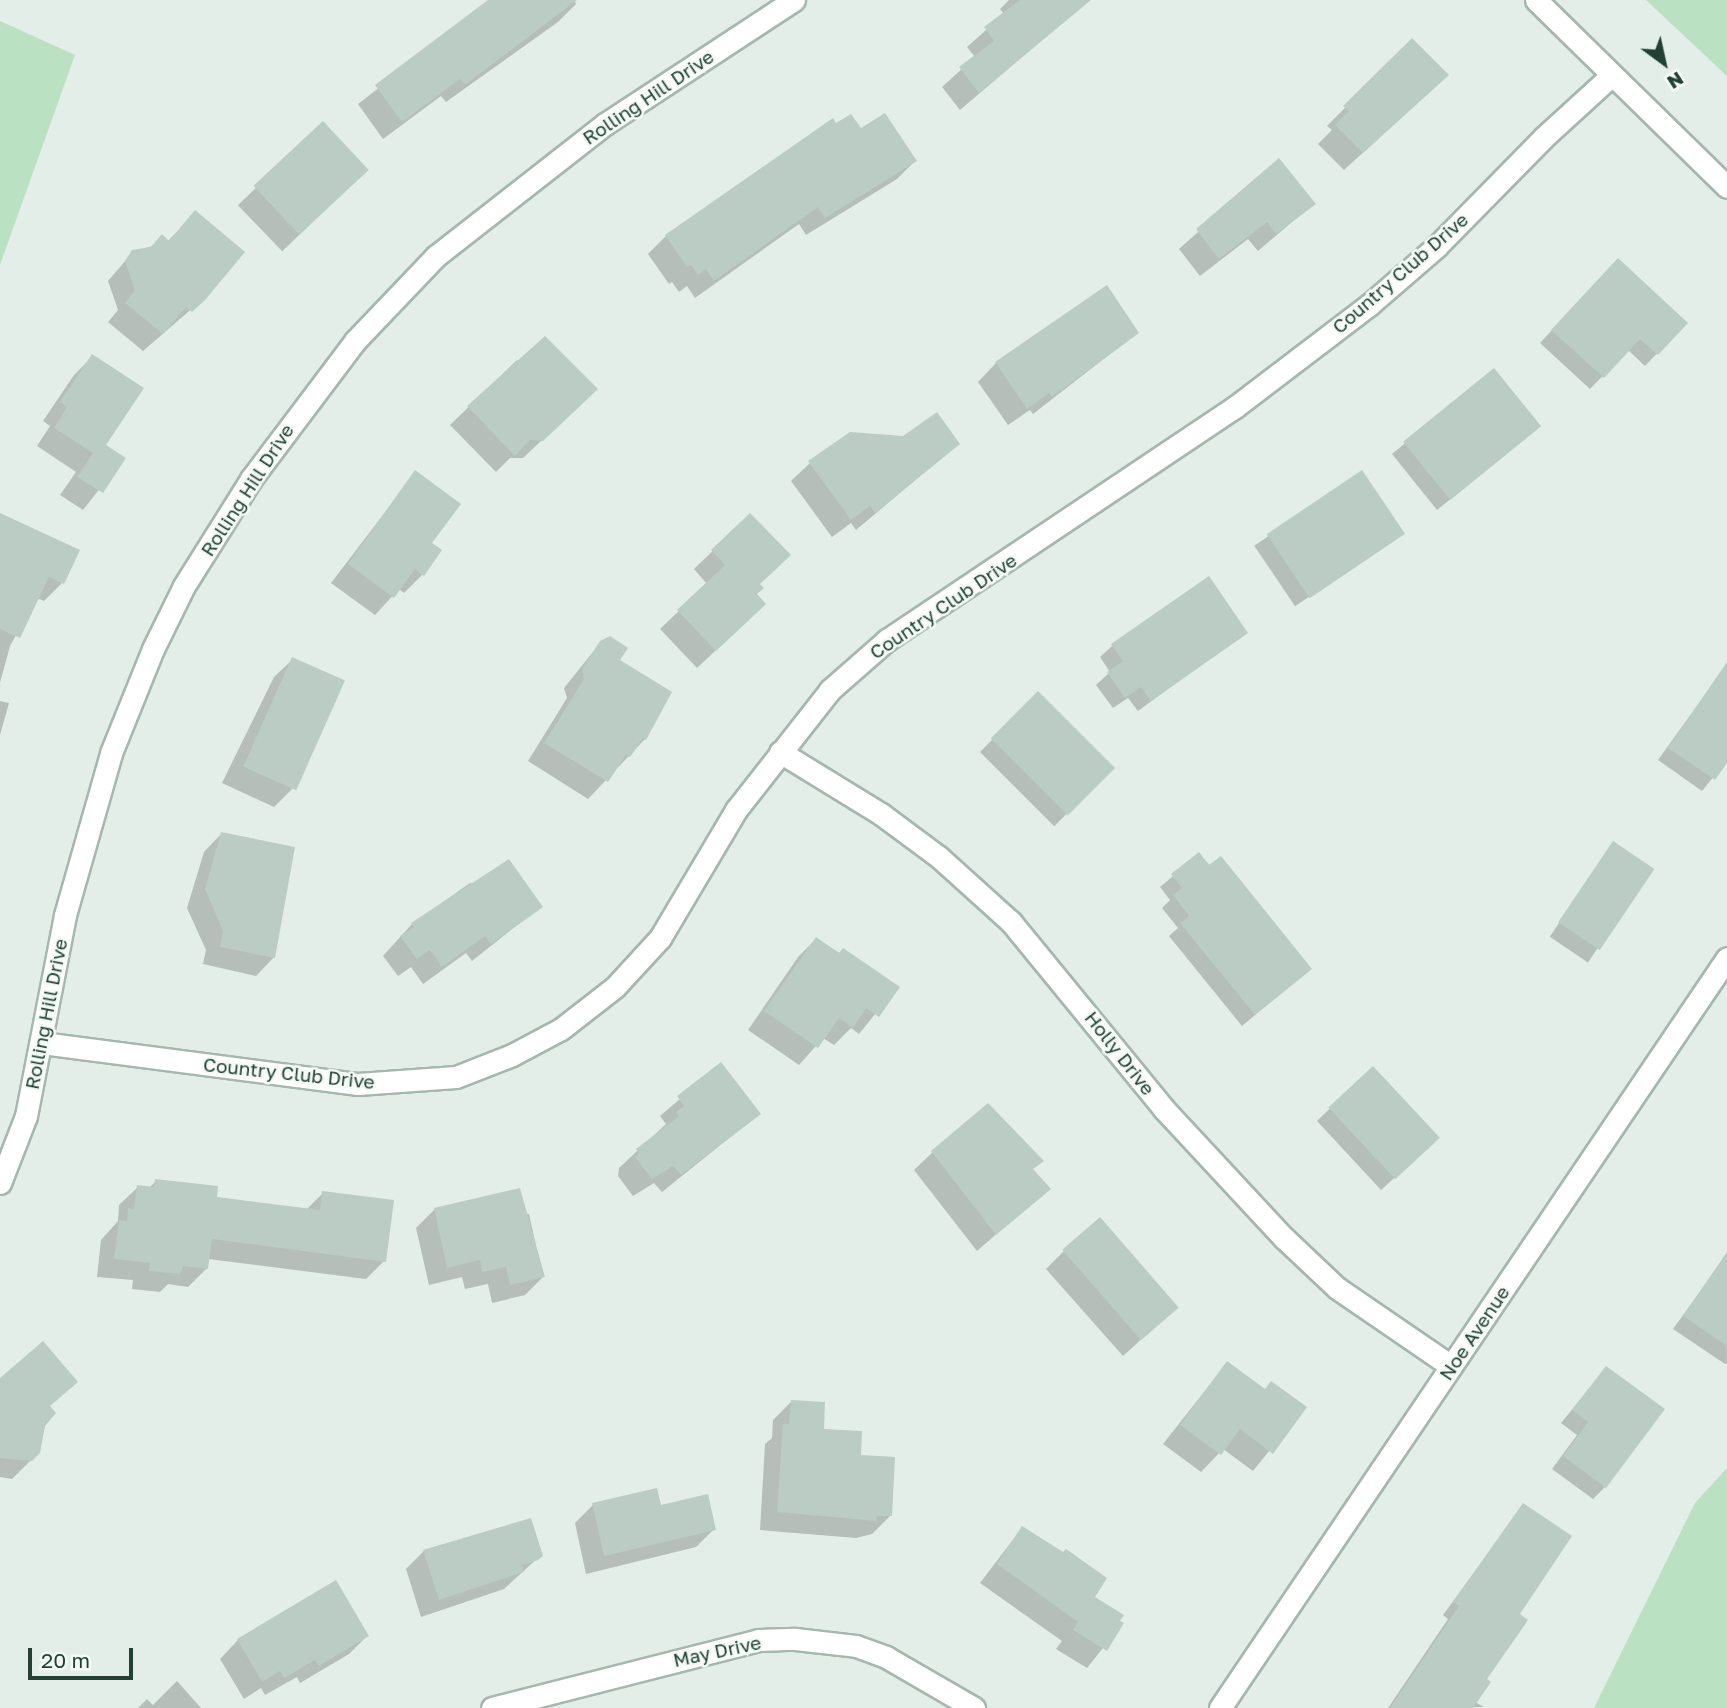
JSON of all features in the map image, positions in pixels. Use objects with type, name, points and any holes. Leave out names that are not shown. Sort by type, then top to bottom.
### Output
[{"type":"street","name":"Rolling Hill Drive","points":[[0,1183],[26,1116],[65,915],[111,753],[153,649],[191,575],[303,405],[355,341],[477,220],[605,124],[794,0]]},
{"type":"street","points":[[1536,0],[1727,187]]},
{"type":"street","name":"Country Club Drive","points":[[42,1043],[358,1084],[456,1077],[512,1055],[561,1029],[634,968],[675,915],[736,810],[830,690],[887,640],[1235,407],[1369,305],[1437,246],[1612,75]]},
{"type":"street","name":"Holly Drive","points":[[780,752],[881,814],[949,866],[1011,922],[1164,1109],[1284,1238],[1337,1288],[1451,1366]]},
{"type":"street","name":"Noe Avenue","points":[[1220,1708],[1727,958]]},
{"type":"street","name":"May Drive","points":[[492,1708],[745,1643],[795,1639],[856,1646],[886,1657],[974,1708]]},
{"type":"green space","points":[[1646,0],[1727,0],[1727,76]]},
{"type":"green space","points":[[0,21],[75,55],[0,265]]},
{"type":"green space","points":[[1727,1468],[1727,1708],[1594,1708],[1695,1503]]},
{"type":"building","points":[[488,0],[577,0],[465,85],[460,79],[402,122],[375,85]]},
{"type":"building","points":[[1020,0],[1091,0],[979,93],[959,67],[994,41],[984,27]]},
{"type":"building","points":[[1412,38],[1449,75],[1363,153],[1335,125],[1349,111],[1343,106]]},
{"type":"building","points":[[885,113],[917,161],[825,218],[818,207],[714,281],[706,269],[698,275],[691,265],[687,267],[665,235],[833,118],[836,123],[851,114],[861,128]]},
{"type":"building","points":[[323,121],[369,170],[299,235],[254,186]]},
{"type":"building","points":[[1279,158],[1316,204],[1276,234],[1267,222],[1219,259],[1196,229]]},
{"type":"building","points":[[195,210],[245,252],[205,300],[192,312],[186,307],[163,334],[125,303],[135,290],[125,261],[132,250],[151,247],[162,234],[169,241]]},
{"type":"building","points":[[1618,258],[1688,323],[1658,355],[1640,339],[1604,378],[1551,330]]},
{"type":"building","points":[[1107,285],[1139,333],[1052,397],[1049,393],[1027,409],[995,362]]},
{"type":"building","points":[[545,336],[598,389],[543,441],[530,440],[515,456],[467,406]]},
{"type":"building","points":[[92,354],[144,388],[106,445],[126,458],[103,493],[77,477],[93,453],[54,428],[67,407],[60,402]]},
{"type":"building","points":[[1494,368],[1541,426],[1450,500],[1403,442]]},
{"type":"building","points":[[937,412],[960,444],[875,513],[870,506],[851,520],[808,461],[850,432],[903,436]]},
{"type":"building","points":[[415,470],[461,504],[432,543],[442,550],[424,576],[415,569],[394,598],[348,564]]},
{"type":"building","points":[[1362,470],[1405,534],[1310,598],[1267,534]]},
{"type":"building","points":[[0,513],[80,550],[64,584],[49,577],[20,638],[0,629]]},
{"type":"building","points":[[750,513],[791,555],[760,584],[764,588],[757,594],[766,604],[716,651],[677,610],[725,565],[711,550]]},
{"type":"building","points":[[1209,576],[1248,633],[1151,701],[1141,687],[1125,698],[1107,672],[1123,661],[1111,644]]},
{"type":"building","points":[[610,636],[628,648],[620,660],[672,692],[646,740],[643,738],[630,757],[626,755],[608,782],[544,743],[584,679],[582,669],[600,641]]},
{"type":"building","points":[[292,657],[345,681],[296,790],[243,767]]},
{"type":"building","points":[[1727,662],[1727,763],[1715,780],[1668,748]]},
{"type":"building","points":[[1038,691],[1115,768],[1068,815],[991,738]]},
{"type":"building","points":[[221,832],[295,847],[275,958],[220,947],[223,931],[205,889]]},
{"type":"building","points":[[1613,841],[1654,869],[1600,950],[1558,922]]},
{"type":"building","points":[[1199,852],[1209,865],[1221,856],[1312,969],[1255,1015],[1180,923],[1189,916],[1173,895],[1182,888],[1171,874]]},
{"type":"building","points":[[509,859],[543,907],[491,944],[485,936],[442,967],[430,950],[417,959],[400,936],[414,927],[411,923]]},
{"type":"building","points":[[816,937],[839,953],[843,948],[900,987],[879,1017],[866,1008],[853,1028],[839,1018],[818,1048],[764,1011]]},
{"type":"building","points":[[721,1062],[761,1114],[681,1175],[673,1166],[652,1179],[635,1157],[639,1153],[636,1149],[679,1116],[676,1112],[684,1106],[677,1096]]},
{"type":"building","points":[[1373,1066],[1440,1138],[1395,1179],[1328,1108]]},
{"type":"building","points":[[988,1103],[1044,1161],[1033,1169],[1051,1189],[996,1235],[931,1151]]},
{"type":"building","points":[[155,1179],[218,1186],[217,1197],[320,1210],[322,1191],[394,1200],[386,1262],[212,1239],[208,1269],[183,1266],[180,1274],[149,1271],[150,1263],[114,1259],[119,1220],[127,1221],[128,1208],[134,1209],[137,1185],[154,1187]]},
{"type":"building","points":[[520,1188],[545,1277],[510,1285],[506,1267],[482,1272],[480,1260],[447,1268],[434,1208]]},
{"type":"building","points":[[1100,1217],[1179,1308],[1141,1340],[1062,1250]]},
{"type":"building","points":[[1727,1252],[1727,1346],[1683,1316]]},
{"type":"building","points":[[43,1341],[78,1382],[50,1406],[56,1413],[45,1426],[40,1453],[32,1461],[0,1458],[0,1378]]},
{"type":"building","points":[[1227,1361],[1265,1389],[1271,1381],[1307,1407],[1273,1454],[1240,1429],[1221,1455],[1180,1425]]},
{"type":"building","points":[[1606,1366],[1665,1409],[1606,1488],[1563,1456],[1588,1422],[1572,1410]]},
{"type":"building","points":[[791,1400],[825,1402],[824,1429],[862,1431],[861,1455],[895,1457],[892,1516],[877,1516],[876,1521],[777,1512],[783,1424],[789,1424]]},
{"type":"building","points":[[657,1488],[661,1505],[708,1494],[716,1530],[604,1556],[592,1503]]},
{"type":"building","points":[[1523,1503],[1572,1536],[1520,1614],[1528,1620],[1487,1679],[1491,1682],[1473,1708],[1390,1708],[1459,1606],[1453,1602]]},
{"type":"building","points":[[531,1518],[543,1556],[522,1565],[524,1572],[439,1600],[423,1550]]},
{"type":"building","points":[[1022,1526],[1063,1552],[1066,1549],[1107,1578],[1095,1597],[1124,1615],[1120,1621],[1124,1623],[1107,1651],[1073,1630],[1078,1622],[997,1564]]},
{"type":"building","points":[[336,1580],[369,1636],[319,1666],[315,1660],[284,1678],[280,1671],[262,1682],[237,1639]]}]
